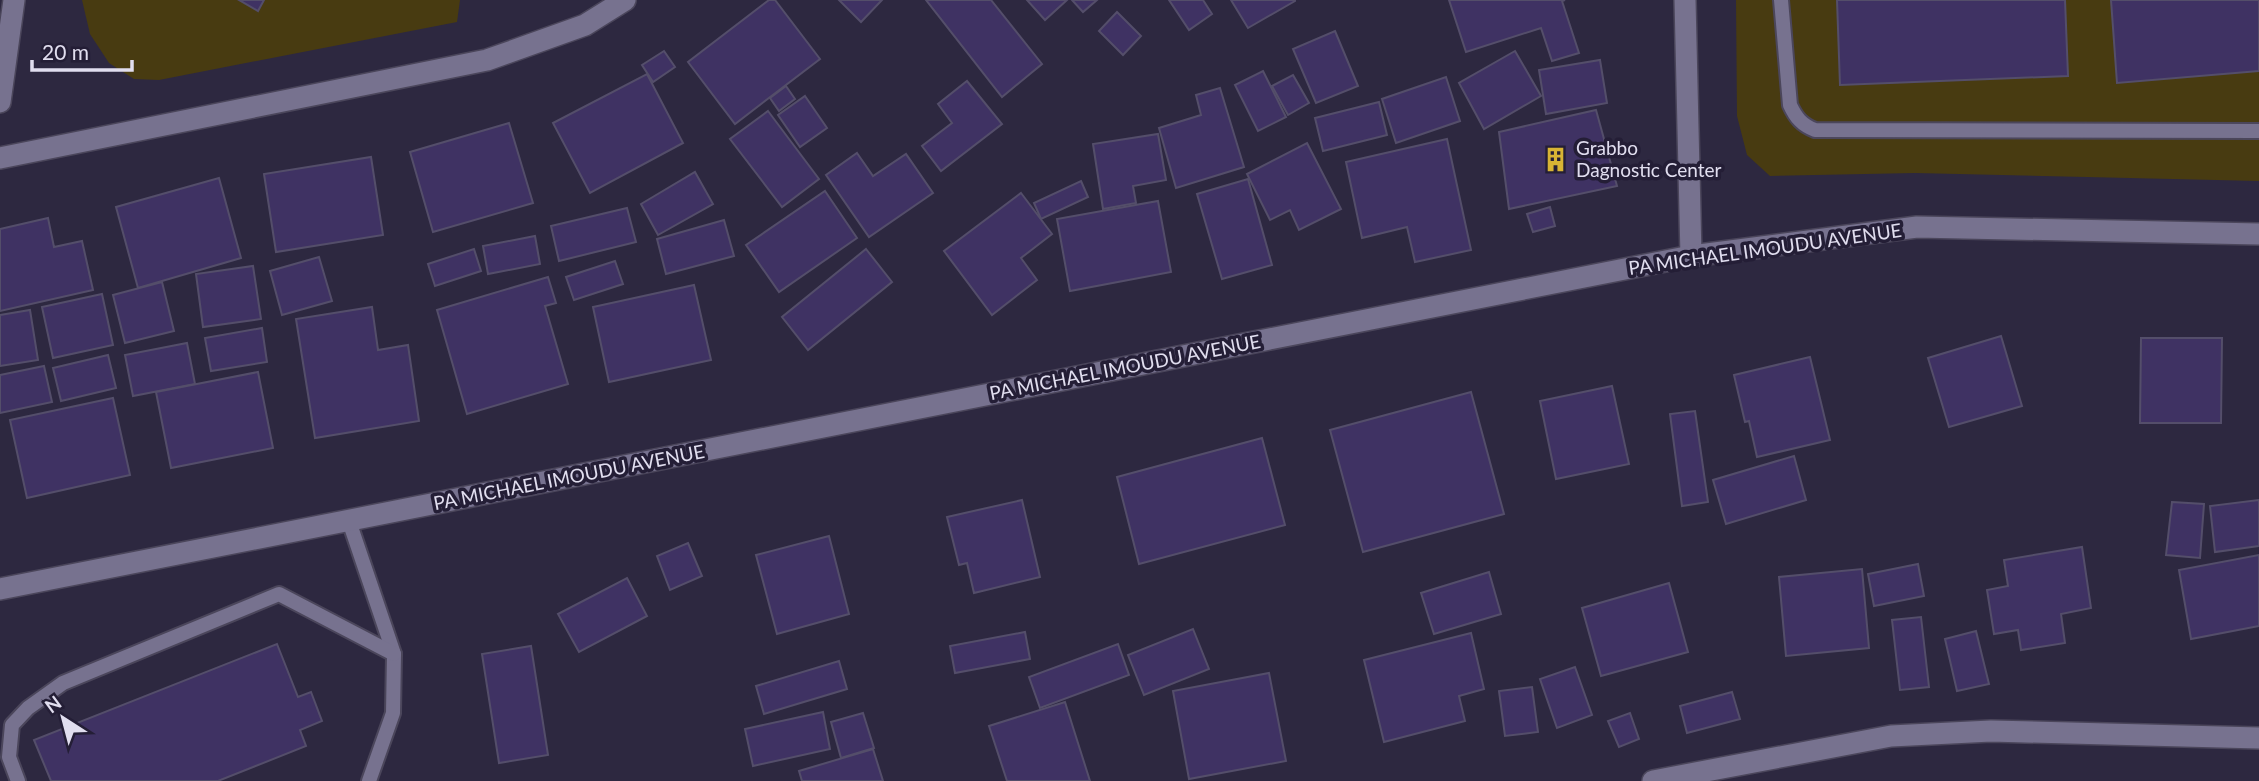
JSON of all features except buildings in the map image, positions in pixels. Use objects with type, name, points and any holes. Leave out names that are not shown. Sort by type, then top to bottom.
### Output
[{"type":"street","points":[[0,102],[14,0]]},
{"type":"street","points":[[0,158],[487,60],[585,25],[625,0]]},
{"type":"street","points":[[1685,0],[1691,256]]},
{"type":"street","name":"PA MICHAEL IMOUDU AVENUE","points":[[0,589],[1691,256],[1917,227],[2259,234]]},
{"type":"street","points":[[1653,781],[1891,736],[1991,731],[2259,738]]},
{"type":"lane","points":[[1781,0],[1790,105],[1805,126],[1815,130],[2259,131]]},
{"type":"lane","points":[[349,521],[394,654],[393,713],[369,781]]},
{"type":"lane","points":[[18,781],[9,757],[12,725],[28,708],[63,682],[279,594],[394,654]]},
{"type":"shaded area","points":[[82,0],[460,0],[457,22],[159,80],[134,79],[109,63],[90,34]]},
{"type":"shaded area","points":[[1736,0],[2259,0],[2259,181],[1915,173],[1770,176],[1747,155],[1737,116]]},
{"type":"place","name":"Grabbo Dagnostic Center","points":[[1556,159]]}]
